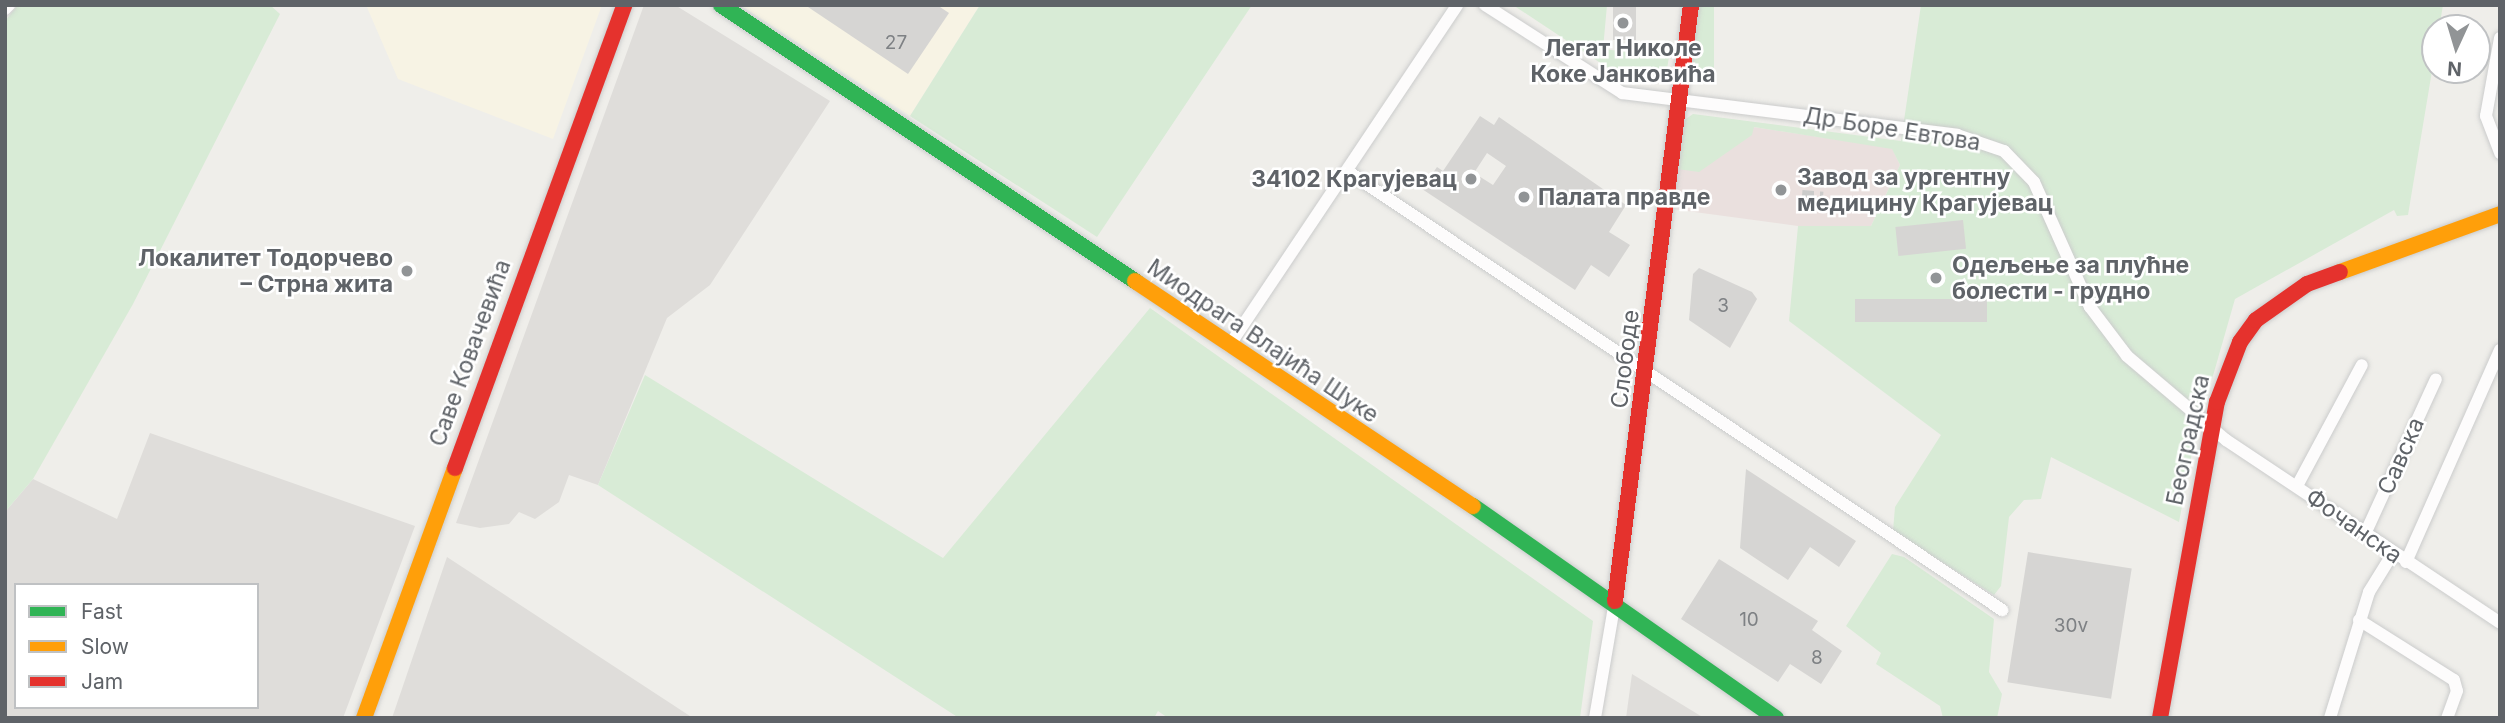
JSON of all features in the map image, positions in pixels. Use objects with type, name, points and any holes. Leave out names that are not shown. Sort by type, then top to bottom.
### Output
[{"type":"street","name":"Саве Ковачевића","points":[[364,718],[624,5]]},
{"type":"street","name":"Миодрага Влајића Шуке","points":[[721,5],[1615,601],[1776,718]]},
{"type":"street","points":[[1229,346],[1457,5]]},
{"type":"street","name":"Др Боре Евтова","points":[[1485,5],[1612,90],[1957,135],[2004,151],[2034,182],[2082,292],[2108,334],[2212,426]]},
{"type":"street","name":"Слободе","points":[[1595,718],[1615,601],[1647,371],[1691,5]]},
{"type":"street","points":[[2500,38],[2486,116],[2500,153]]},
{"type":"street","points":[[1347,171],[2002,610]]},
{"type":"street","name":"Београдска","points":[[2160,718],[2212,426],[2224,373],[2240,342],[2283,298],[2330,273],[2500,215]]},
{"type":"street","points":[[2406,562],[2500,350]]},
{"type":"street","points":[[2297,486],[2362,365]]},
{"type":"street","name":"Савска","points":[[2365,534],[2436,379]]},
{"type":"street","name":"Фочанска","points":[[2212,426],[2365,534],[2500,623]]},
{"type":"street","points":[[2330,718],[2359,620],[2393,553]]},
{"type":"street","points":[[2359,620],[2455,680],[2457,691],[2447,718]]},
{"type":"shaded area","points":[[366,5],[602,5],[553,139],[398,79]]},
{"type":"shaded area","points":[[644,5],[675,5],[830,101],[710,285],[667,318],[598,485],[569,475],[559,502],[535,519],[519,512],[509,524],[480,528],[456,523]]},
{"type":"shaded area","points":[[740,5],[980,5],[910,116]]},
{"type":"shaded area","name":"Завод за ургентну медицину Крагујевац","points":[[1753,127],[1892,148],[1900,165],[1871,226],[1798,226],[1672,209],[1677,169]]},
{"type":"shaded area","points":[[150,433],[415,526],[343,718],[5,718],[5,512],[33,479],[117,519]]},
{"type":"shaded area","points":[[447,557],[693,718],[392,718]]},
{"type":"shaded area","points":[[1632,674],[1704,718],[1626,718]]},
{"type":"green space","points":[[18,5],[270,5],[280,14],[133,304],[33,479],[5,512],[5,21]]},
{"type":"green space","points":[[980,5],[1252,5],[1097,237],[910,116]]},
{"type":"green space","points":[[1513,5],[1607,5],[1603,49],[1669,57],[1665,81],[1620,76]]},
{"type":"green space","points":[[1691,5],[1714,5],[1714,84],[1691,84]]},
{"type":"green space","points":[[1921,5],[2443,5],[2442,14],[2421,14],[2421,84],[2430,84],[2408,215],[2397,216],[2394,210],[2235,299],[2194,442],[2179,522],[2051,457],[2041,499],[2024,500],[2009,517],[2001,586],[1994,595],[1893,531],[1895,507],[1941,435],[1789,321],[1798,226],[1871,226],[1900,165],[1892,149],[1754,127],[1752,135],[1699,172],[1677,169],[1683,121],[1693,114],[1901,141]]},
{"type":"green space","points":[[1150,308],[1593,621],[1580,718],[1168,718],[1158,711],[1154,718],[959,718],[598,485],[645,375],[943,558]]},
{"type":"green space","points":[[1892,554],[1904,557],[1994,619],[1989,672],[2002,694],[1997,718],[1943,718],[1940,706],[1876,664],[1881,653],[1846,626]]},
{"type":"building","points":[[805,5],[937,5],[949,13],[908,74]]},
{"type":"building","name":"Легат Николе Коке Јанковића","points":[[1613,5],[1636,5],[1636,40],[1613,40]]},
{"type":"building","name":"Палата правде","points":[[1480,116],[1494,125],[1499,117],[1626,205],[1609,232],[1630,245],[1609,277],[1591,265],[1575,290],[1422,189],[1437,167],[1443,171]],"holes":[[[1487,153],[1506,166],[1493,185],[1474,173]]]},
{"type":"building","points":[[1963,220],[1966,249],[1898,256],[1895,227]]},
{"type":"building","points":[[1699,268],[1752,292],[1757,299],[1730,348],[1689,320],[1693,274]]},
{"type":"building","points":[[1855,299],[1987,299],[1987,322],[1855,322]]},
{"type":"building","points":[[1746,469],[1856,541],[1839,567],[1810,547],[1788,580],[1740,548]]},
{"type":"building","points":[[2028,552],[2132,568],[2111,699],[2007,682]]},
{"type":"building","points":[[1719,559],[1818,621],[1812,630],[1842,651],[1821,684],[1790,664],[1778,682],[1681,619]]},
{"type":"tunnel","points":[[1802,196],[1823,198]]},
{"type":"traffic: fast","points":[[721,5],[1135,281]]},
{"type":"traffic: fast","points":[[1473,506],[1776,718]]},
{"type":"traffic: slow","points":[[2340,272],[2500,214]]},
{"type":"traffic: slow","points":[[1135,281],[1473,506]]},
{"type":"traffic: slow","points":[[364,718],[455,468]]},
{"type":"traffic: jam","points":[[455,468],[624,5]]},
{"type":"traffic: jam","points":[[1615,601],[1691,5]]},
{"type":"traffic: jam","points":[[2160,718],[2217,402],[2240,342],[2256,320],[2307,284],[2340,272]]},
{"type":"place","name":"Легат Николе Коке Јанковића","points":[[1623,23]]},
{"type":"place","name":"34102 Крагујевац","points":[[1471,179]]},
{"type":"place","name":"Завод за ургентну медицину Крагујевац","points":[[1781,190]]},
{"type":"place","name":"Палата правде","points":[[1524,197]]},
{"type":"place","name":"Локалитет Тодорчево – Стрна жита","points":[[407,271]]},
{"type":"place","name":"Одељење за плућне болести - грудно","points":[[1936,278]]}]
